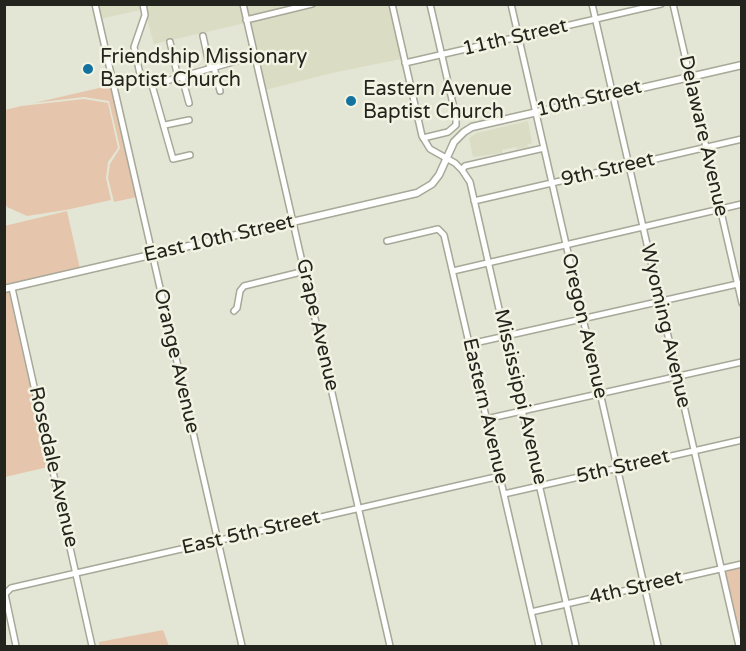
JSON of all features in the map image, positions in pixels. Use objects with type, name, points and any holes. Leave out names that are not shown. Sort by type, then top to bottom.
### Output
[{"type":"street","name":"Orange Avenue","points":[[95,4],[242,646]]},
{"type":"street","points":[[143,4],[145,15],[134,46],[142,83],[152,85],[254,56]]},
{"type":"street","name":"Grape Avenue","points":[[243,4],[390,646]]},
{"type":"street","points":[[246,20],[312,4]]},
{"type":"street","points":[[392,4],[423,138],[434,153],[462,170],[465,166],[544,148]]},
{"type":"street","points":[[423,138],[447,132],[456,125],[430,4]]},
{"type":"street","name":"Oregon Avenue","points":[[511,4],[658,646]]},
{"type":"street","name":"Wyoming Avenue","points":[[592,4],[739,646]]},
{"type":"street","name":"11th Street","points":[[405,63],[661,4]]},
{"type":"street","name":"Delaware Avenue","points":[[673,4],[739,284],[741,303]]},
{"type":"street","points":[[203,36],[220,91]]},
{"type":"street","points":[[170,42],[189,103]]},
{"type":"street","name":"10th Street","points":[[432,184],[458,137],[472,127],[741,65]]},
{"type":"street","points":[[152,85],[173,159],[190,155]]},
{"type":"street","points":[[165,125],[189,120]]},
{"type":"street","name":"9th Street","points":[[474,201],[741,139]]},
{"type":"street","name":"Mississippi Avenue","points":[[462,170],[470,182],[576,646]]},
{"type":"street","name":"East 10th Street","points":[[4,290],[409,195],[432,184]]},
{"type":"street","points":[[453,271],[741,204]]},
{"type":"street","name":"Eastern Avenue","points":[[387,241],[438,229],[444,235],[539,646]]},
{"type":"street","points":[[234,311],[237,309],[240,291],[244,286],[305,271]]},
{"type":"street","points":[[470,344],[739,284]]},
{"type":"street","name":"Rosedale Avenue","points":[[12,288],[92,646]]},
{"type":"street","points":[[486,419],[741,362]]},
{"type":"street","name":"5th Street","points":[[504,494],[741,440]]},
{"type":"street","name":"East 5th Street","points":[[5,594],[10,588],[500,476]]},
{"type":"street","name":"4th Street","points":[[531,612],[741,564]]},
{"type":"street","points":[[5,594],[16,646]]},
{"type":"shaded area","points":[[93,5],[389,5],[401,59],[261,91],[245,23],[154,44],[144,9],[96,20]]},
{"type":"shaded area","points":[[112,85],[137,197],[114,202],[108,178],[110,164],[120,148],[109,101],[84,97],[34,103]]},
{"type":"shaded area","points":[[84,99],[108,103],[118,148],[108,162],[106,178],[111,200],[27,216],[7,207],[4,201],[5,110]]},
{"type":"shaded area","points":[[528,121],[532,143],[527,145],[528,147],[517,149],[516,147],[502,150],[502,153],[473,157],[469,138],[477,133]]},
{"type":"shaded area","points":[[67,211],[80,269],[5,286],[4,226]]},
{"type":"shaded area","points":[[10,291],[48,467],[5,477],[4,292]]},
{"type":"shaded area","points":[[741,566],[741,646],[724,574],[727,570]]},
{"type":"shaded area","points":[[163,630],[169,646],[99,646],[99,642]]},
{"type":"place","name":"Friendship Missionary Baptist Church","points":[[88,69]]},
{"type":"place","name":"Eastern Avenue Baptist Church","points":[[351,101]]}]
